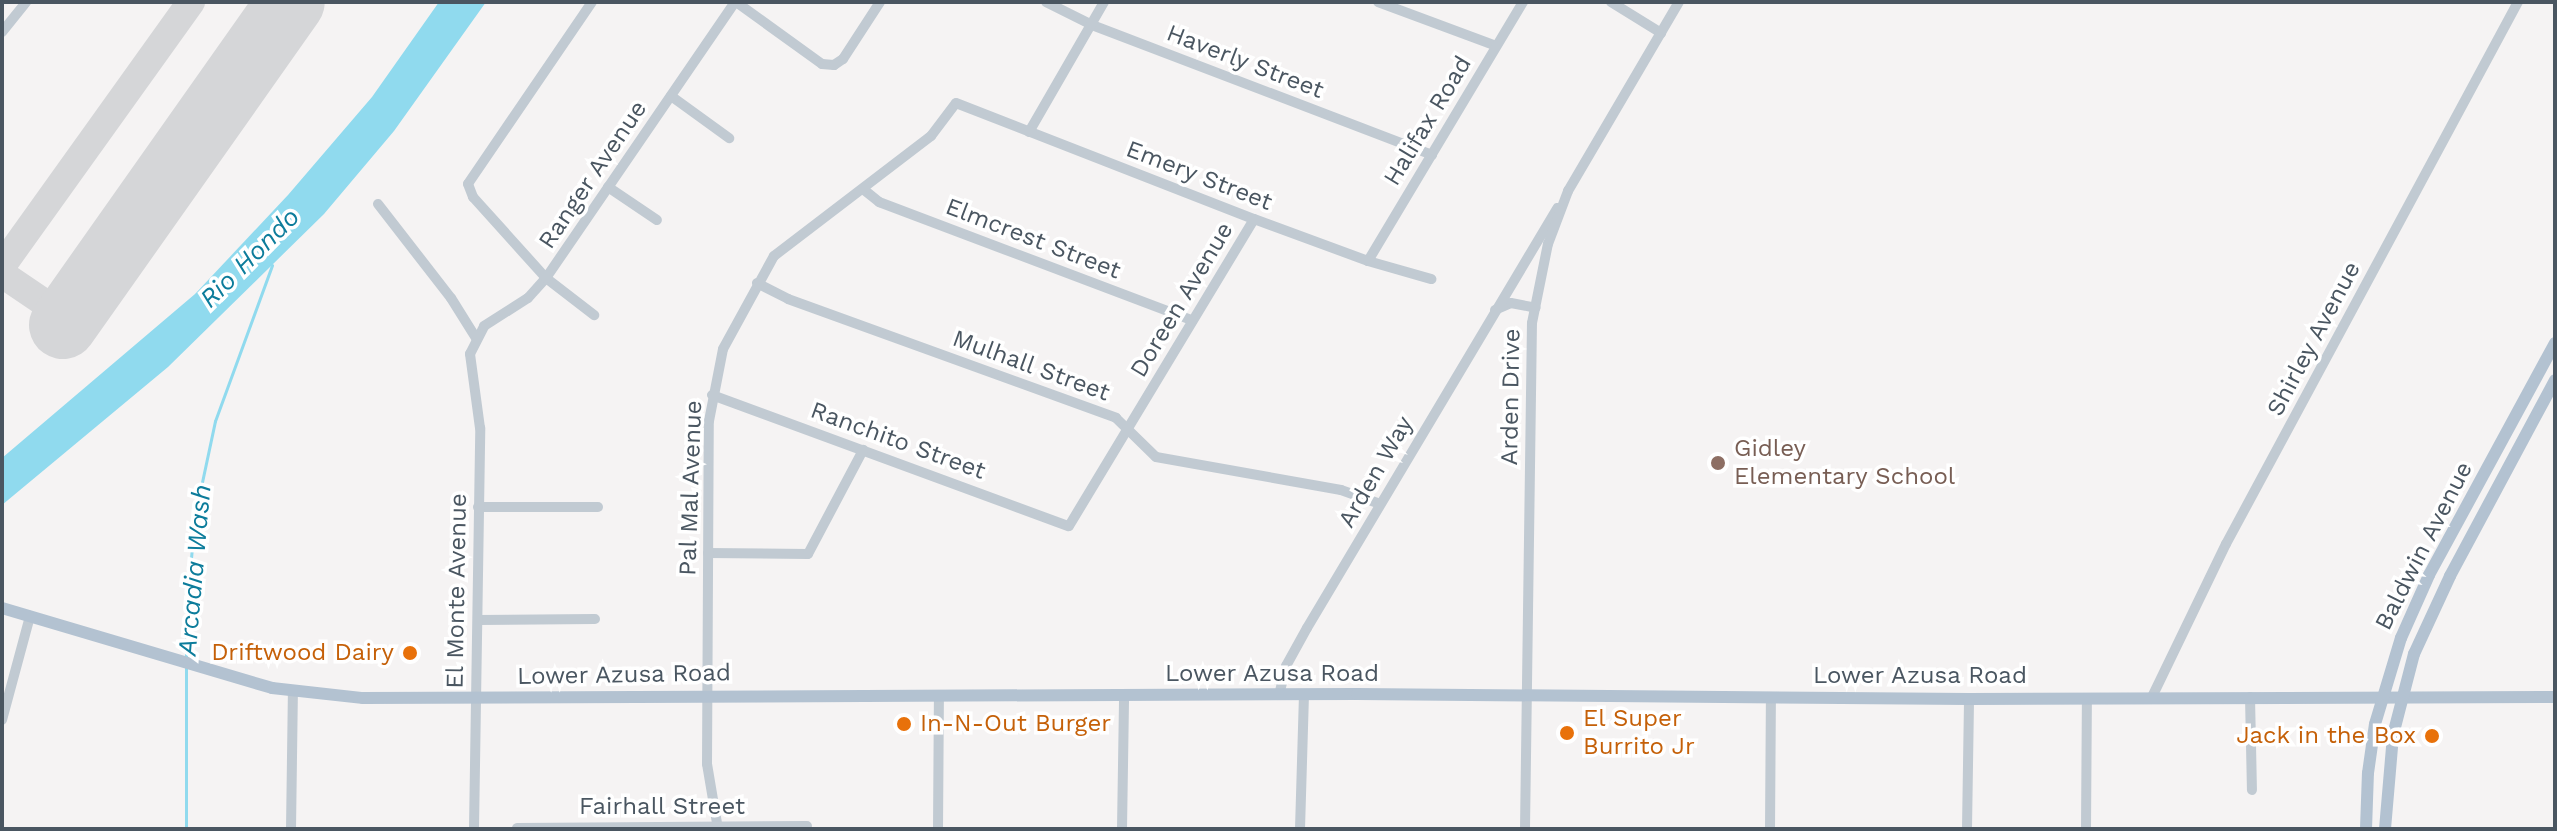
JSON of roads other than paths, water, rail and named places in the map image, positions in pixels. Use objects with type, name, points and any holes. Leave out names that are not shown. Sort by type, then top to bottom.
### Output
[{"type":"main road","name":"Baldwin Avenue","points":[[2366,829],[2368,773],[2381,697],[2401,638],[2429,575],[2555,343]]},
{"type":"main road","name":"Baldwin Avenue","points":[[2385,829],[2387,774],[2401,698],[2414,654],[2438,600],[2555,380]]},
{"type":"main road","name":"Lower Azusa Road","points":[[2,608],[293,692],[363,698],[1124,698],[1279,695],[1969,699],[2555,697]]},
{"type":"street","points":[[2,32],[26,2]]},
{"type":"street","points":[[592,2],[468,184],[473,197],[546,278],[594,315]]},
{"type":"street","points":[[736,2],[815,60],[834,65],[843,59],[880,2]]},
{"type":"street","name":"Ranger Avenue","points":[[470,354],[484,326],[528,298],[546,278],[736,2]]},
{"type":"street","name":"Haverly Street","points":[[1046,2],[1092,25],[1432,155]]},
{"type":"street","points":[[1029,132],[1104,2]]},
{"type":"street","points":[[1378,2],[1496,46]]},
{"type":"street","name":"Halifax Road","points":[[1368,261],[1523,2]]},
{"type":"street","points":[[1611,2],[1661,33]]},
{"type":"street","name":"Arden Drive","points":[[1525,829],[1531,336],[1536,308],[1548,244],[1568,191],[1679,2]]},
{"type":"street","name":"Shirley Avenue","points":[[2152,697],[2226,544],[2518,2]]},
{"type":"street","points":[[671,96],[729,138]]},
{"type":"street","name":"Emery Street","points":[[956,103],[1254,219],[1368,261],[1431,279]]},
{"type":"street","name":"Pal Mal Avenue","points":[[718,828],[707,764],[708,553],[712,395],[723,349],[774,256],[931,136],[956,103]]},
{"type":"street","points":[[608,187],[657,220]]},
{"type":"street","name":"Elmcrest Street","points":[[863,189],[879,202],[1192,320]]},
{"type":"street","name":"Arden Way","points":[[1279,695],[1286,666],[1493,311],[1568,191]]},
{"type":"street","points":[[378,204],[451,298],[476,338]]},
{"type":"street","name":"Doreen Avenue","points":[[1069,526],[1254,219]]},
{"type":"street","name":"Mulhall Street","points":[[757,283],[788,299],[1116,418],[1156,457],[1341,490],[1380,504]]},
{"type":"street","points":[[1493,311],[1511,303],[1536,308]]},
{"type":"street","name":"El Monte Avenue","points":[[470,354],[480,428],[474,829]]},
{"type":"street","name":"Ranchito Street","points":[[712,395],[1069,526]]},
{"type":"street","points":[[708,553],[808,554],[863,450]]},
{"type":"street","points":[[478,507],[598,507]]},
{"type":"street","points":[[2,720],[30,616]]},
{"type":"street","points":[[478,620],[595,619]]},
{"type":"street","points":[[291,829],[293,692]]},
{"type":"street","points":[[1300,829],[1304,695]]},
{"type":"street","points":[[938,829],[939,696]]},
{"type":"street","points":[[2250,697],[2252,790]]},
{"type":"street","points":[[1122,829],[1124,698]]},
{"type":"street","points":[[1770,829],[1771,698]]},
{"type":"street","points":[[2086,829],[2087,698]]},
{"type":"street","points":[[1967,829],[1969,699]]},
{"type":"street","name":"Fairhall Street","points":[[517,828],[807,826]]},
{"type":"water","name":"Rio Hondo","points":[[439,2],[486,2],[394,131],[324,214],[168,367],[2,505],[2,458],[195,294],[288,195],[372,97]]},
{"type":"waterway","name":"Arcadia Wash","points":[[186,657],[186,611],[195,515],[215,421],[272,265]]},
{"type":"waterway","name":"Arcadia Wash","points":[[186,665],[186,829]]},
{"type":"place","name":"Gidley Elementary School","points":[[1718,463]]},
{"type":"place","name":"Driftwood Dairy","points":[[410,653]]},
{"type":"place","name":"In-N-Out Burger","points":[[904,724]]},
{"type":"place","name":"El Super Burrito Jr","points":[[1567,733]]},
{"type":"place","name":"Jack in the Box","points":[[2432,736]]}]
